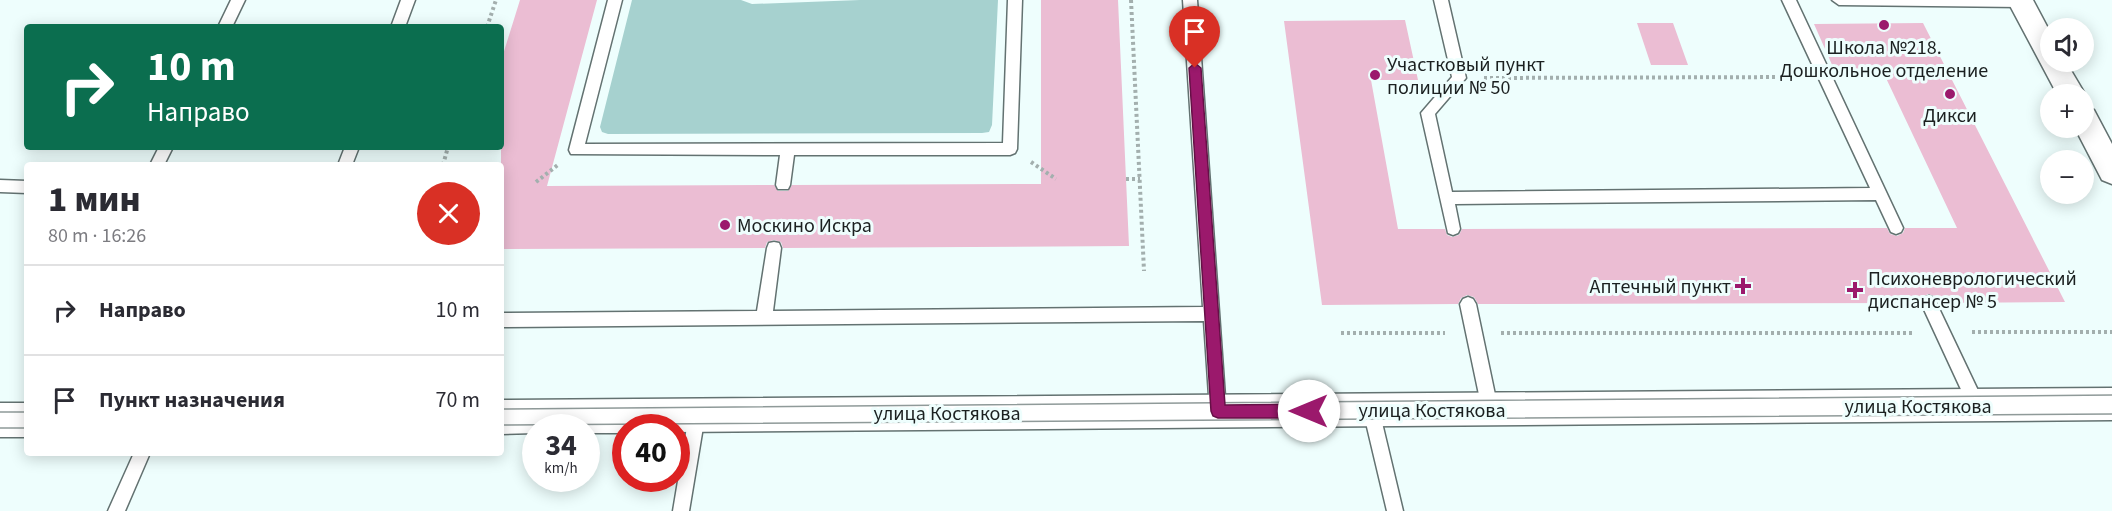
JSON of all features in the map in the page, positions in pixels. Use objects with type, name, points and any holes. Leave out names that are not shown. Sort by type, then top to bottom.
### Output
[{"type":"street","points":[[2021,1],[2040,37]]},
{"type":"street","points":[[2094,137],[2112,172]]},
{"type":"street","name":"улица Костякова","points":[[504,417],[2112,404]]},
{"type":"street","points":[[0,420],[24,420]]},
{"type":"lane","points":[[226,24],[238,0]]},
{"type":"lane","points":[[399,24],[408,0]]},
{"type":"lane","points":[[615,0],[576,150],[1010,148],[1015,0]]},
{"type":"lane","points":[[1190,0],[1218,411]]},
{"type":"lane","points":[[1441,0],[1459,78],[1428,113],[1452,229]]},
{"type":"lane","points":[[1789,0],[1896,228]]},
{"type":"lane","points":[[1839,0],[2021,1]]},
{"type":"lane","points":[[783,185],[788,149]]},
{"type":"lane","points":[[0,186],[24,187]]},
{"type":"lane","points":[[1446,198],[1880,194]]},
{"type":"lane","points":[[764,318],[774,248]]},
{"type":"lane","points":[[1929,303],[1977,406]]},
{"type":"lane","points":[[1468,304],[1490,409]]},
{"type":"lane","points":[[504,320],[1212,314]]},
{"type":"lane","points":[[1371,410],[1395,511]]},
{"type":"lane","points":[[681,511],[697,415]]},
{"type":"lane","points":[[116,511],[141,456]]},
{"type":"path","points":[[489,24],[496,0]]},
{"type":"path","points":[[1131,0],[1144,271]]},
{"type":"path","points":[[1459,78],[1825,77]]},
{"type":"path","points":[[1126,179],[1140,179]]},
{"type":"path","points":[[1341,333],[2112,332]]},
{"type":"shaded area","points":[[632,0],[741,0],[752,4],[860,0],[998,0],[992,125],[989,132],[982,133],[608,134],[602,132],[600,127]]},
{"type":"building","points":[[520,0],[597,0],[547,186],[774,185],[778,191],[788,191],[792,185],[1041,184],[1041,0],[1118,0],[1129,246],[783,248],[781,242],[774,240],[767,242],[765,248],[504,249],[504,162],[501,162],[501,150],[504,150],[504,51]]},
{"type":"building","points":[[1405,20],[1418,80],[1371,80],[1398,229],[1445,229],[1447,235],[1452,237],[1459,235],[1462,229],[1887,228],[1890,234],[1897,236],[1903,233],[1905,228],[1957,228],[1885,76],[1837,76],[1814,24],[1923,23],[2065,302],[1939,303],[1935,296],[1928,294],[1922,297],[1919,303],[1478,304],[1474,297],[1467,295],[1461,298],[1458,304],[1322,305],[1284,21]]},
{"type":"building","points":[[1637,23],[1673,23],[1688,65],[1651,65]]},
{"type":"tram line","points":[[504,409],[2112,395]]},
{"type":"tram line","points":[[0,412],[24,412]]},
{"type":"tram line","points":[[504,425],[2112,414]]},
{"type":"tram line","points":[[0,428],[24,428]]},
{"type":"place","name":"Школа №218. Дошкольное отделение","points":[[1884,25]]},
{"type":"place","name":"Участковый пункт полиции № 50","points":[[1375,75]]},
{"type":"place","name":"Дикси","points":[[1950,94]]},
{"type":"place","name":"Москино Искра","points":[[725,225]]},
{"type":"place","name":"Аптечный пункт","points":[[1743,286]]},
{"type":"place","name":"Психоневрологический диспансер № 5","points":[[1855,290]]},
{"type":"route","points":[[1195,68],[1218,411],[1309,411]]}]
